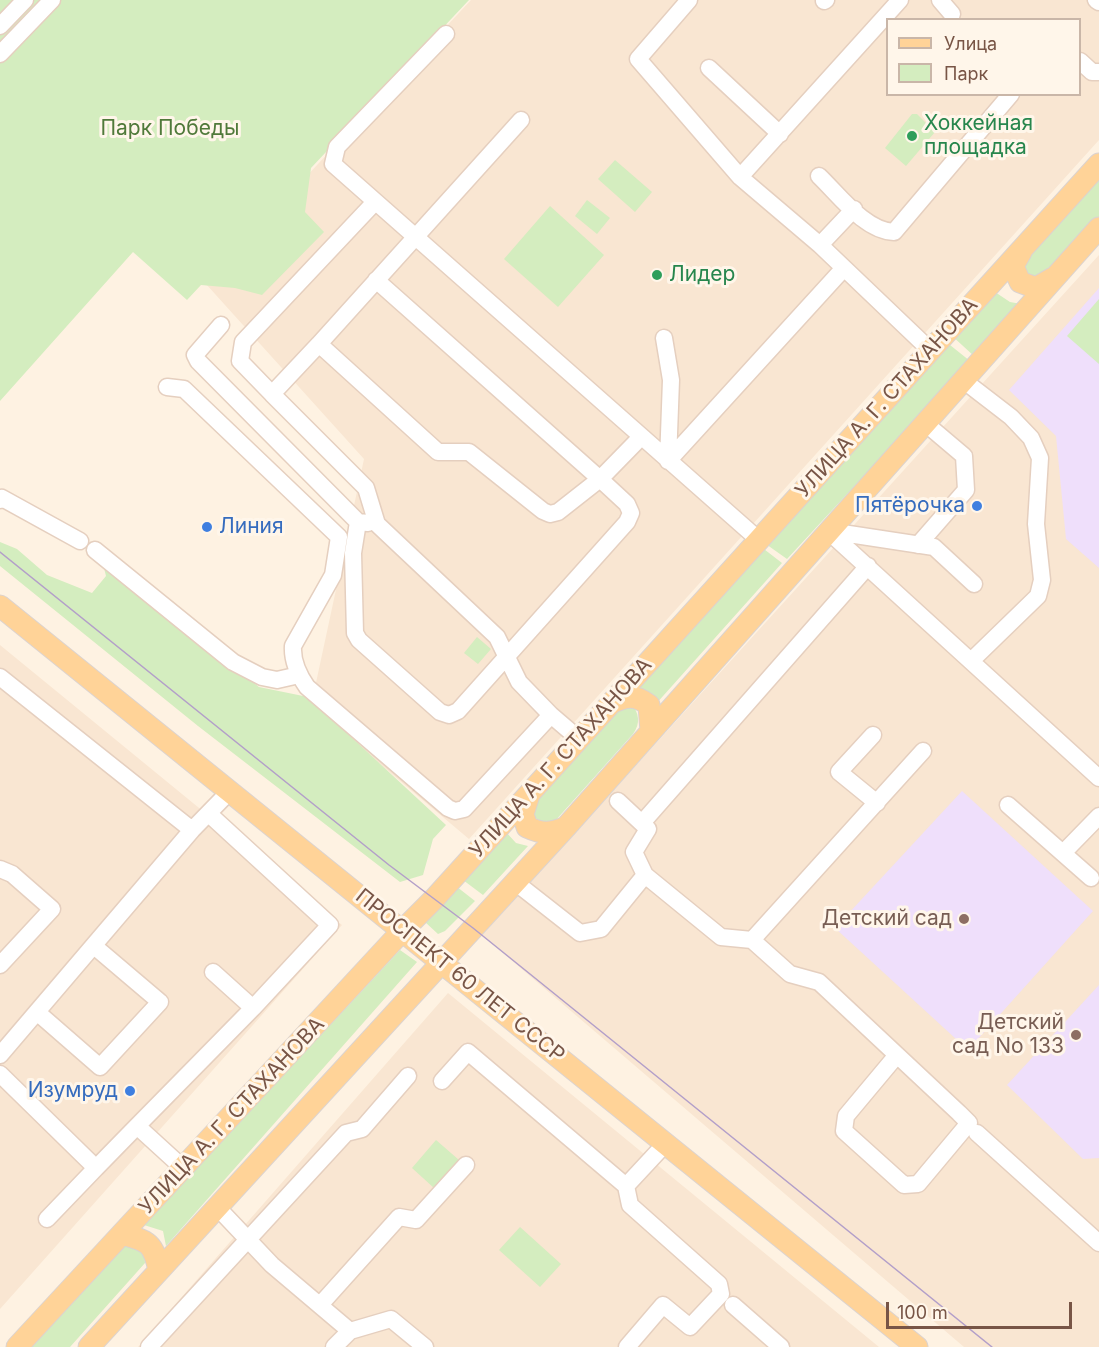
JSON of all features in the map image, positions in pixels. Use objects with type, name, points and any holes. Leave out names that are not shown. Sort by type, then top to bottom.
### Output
[{"type":"main road","name":"УЛИЦА А. Г. СТАХАНОВА","points":[[17,1347],[434,899],[1099,164]]},
{"type":"main road","points":[[89,1347],[566,827],[1099,228]]},
{"type":"main road","points":[[1024,246],[1013,266],[1020,282],[1036,288],[1056,276]]},
{"type":"main road","name":"ПРОСПЕКТ 60 ЛЕТ СССР","points":[[0,606],[443,961],[917,1347]]},
{"type":"main road","points":[[610,703],[626,696],[639,697],[649,705],[651,731]]},
{"type":"main road","points":[[529,795],[523,813],[527,827],[541,834],[552,833],[566,827]]},
{"type":"main road","points":[[122,1234],[150,1244],[155,1251],[159,1270]]},
{"type":"street","points":[[0,26],[25,0]]},
{"type":"street","points":[[0,54],[52,0]]},
{"type":"street","points":[[689,0],[638,59],[740,177],[820,245],[930,350]]},
{"type":"street","points":[[740,177],[900,0]]},
{"type":"street","points":[[940,0],[952,14]]},
{"type":"street","points":[[446,34],[337,147],[333,164],[414,239],[759,540]]},
{"type":"street","points":[[1081,62],[1092,72],[1099,72]]},
{"type":"street","points":[[709,68],[780,134]]},
{"type":"street","points":[[819,176],[854,209],[882,231],[894,232],[1009,96]]},
{"type":"street","points":[[272,394],[521,120]]},
{"type":"street","points":[[374,203],[243,342],[240,361],[366,488],[377,524],[491,630],[519,682],[551,715],[579,739]]},
{"type":"street","points":[[820,245],[854,209]]},
{"type":"street","points":[[668,461],[844,268]]},
{"type":"street","points":[[358,522],[352,553],[353,625],[359,640],[440,712],[449,715],[458,711],[630,518],[627,504],[376,280]]},
{"type":"street","points":[[221,325],[195,355],[198,362],[358,522],[377,524]]},
{"type":"street","points":[[664,338],[671,380],[668,461]]},
{"type":"street","points":[[319,344],[438,452],[469,452],[546,513],[558,512],[600,479],[641,437]]},
{"type":"street","points":[[963,380],[1011,417],[1031,438],[1040,458],[1036,524],[1042,580],[1038,596],[971,661]]},
{"type":"street","points":[[167,387],[184,388],[339,537],[333,575],[292,646],[299,675],[306,687],[448,808],[455,811],[464,809],[551,715]]},
{"type":"street","points":[[918,545],[966,490],[964,456],[925,423]]},
{"type":"street","points":[[0,498],[80,540]]},
{"type":"street","points":[[828,531],[1099,778]]},
{"type":"street","points":[[828,531],[934,547],[974,584]]},
{"type":"street","points":[[95,550],[233,662],[262,677],[277,680],[299,675]]},
{"type":"street","points":[[642,823],[868,566]]},
{"type":"street","points":[[0,677],[192,830]]},
{"type":"street","points":[[873,735],[839,772],[877,803]]},
{"type":"street","points":[[752,940],[923,751]]},
{"type":"street","points":[[0,1055],[192,830],[230,791]]},
{"type":"street","points":[[618,801],[648,829],[634,852],[645,875],[721,937],[752,940],[790,974],[819,982],[897,1055],[969,1123],[918,1184],[904,1185],[844,1131],[846,1116],[897,1055]]},
{"type":"street","points":[[1008,806],[1091,878]]},
{"type":"street","points":[[47,1219],[253,1008],[330,925],[209,814]]},
{"type":"street","points":[[1064,853],[1099,816]]},
{"type":"street","points":[[0,869],[12,874],[52,909],[0,965]]},
{"type":"street","points":[[515,882],[580,933],[601,928],[645,875]]},
{"type":"street","points":[[38,1013],[100,1067],[160,1002],[94,946]]},
{"type":"street","points":[[213,972],[253,1008]]},
{"type":"street","points":[[442,1081],[468,1052],[626,1186],[630,1205],[718,1284],[727,1299],[781,1347]]},
{"type":"street","points":[[0,1074],[96,1168]]},
{"type":"street","points":[[149,1347],[346,1132],[362,1129],[408,1076]]},
{"type":"street","points":[[137,1126],[183,1168]]},
{"type":"street","points":[[977,1133],[1099,1243]]},
{"type":"street","points":[[626,1186],[666,1143]]},
{"type":"street","points":[[320,1305],[399,1217],[416,1220],[466,1165]]},
{"type":"street","points":[[217,1207],[247,1240],[350,1331]]},
{"type":"street","points":[[627,1347],[663,1305],[690,1328],[727,1299]]},
{"type":"street","points":[[334,1347],[350,1331],[391,1319],[425,1347]]},
{"type":"shaded area","points":[[471,0],[1099,0],[1099,140],[469,839],[311,706],[364,459],[206,284]]},
{"type":"shaded area","points":[[1099,255],[1099,1347],[964,1347],[482,935]]},
{"type":"shaded area","points":[[1099,288],[1099,568],[1066,539],[1056,436],[1009,390]]},
{"type":"shaded area","points":[[0,645],[342,925],[0,1309]]},
{"type":"shaded area","name":"Детский сад","points":[[962,791],[1093,911],[968,1050],[835,928]]},
{"type":"shaded area","name":"Детский сад No 133","points":[[1099,985],[1099,1158],[1083,1159],[1007,1085]]},
{"type":"shaded area","points":[[448,993],[879,1347],[138,1347]]},
{"type":"green space","name":"Парк Победы","points":[[0,0],[469,0],[311,168],[305,212],[324,232],[262,295],[235,288],[201,285],[187,300],[133,252],[0,401]]},
{"type":"green space","name":"Хоккейная площадка","points":[[912,114],[917,114],[935,132],[906,166],[885,148]]},
{"type":"green space","points":[[615,160],[652,192],[635,212],[598,179]]},
{"type":"green space","points":[[1099,172],[1099,218],[1047,275],[1031,279],[1023,276],[1022,258]]},
{"type":"green space","points":[[587,200],[610,218],[597,234],[575,216]]},
{"type":"green space","points":[[550,206],[604,255],[558,307],[504,259]]},
{"type":"green space","points":[[992,290],[1010,302],[1021,304],[974,356],[951,335]]},
{"type":"green space","points":[[1099,299],[1099,364],[1067,336]]},
{"type":"green space","points":[[945,341],[970,361],[787,559],[763,542]]},
{"type":"green space","points":[[0,542],[17,549],[47,575],[92,593],[106,576],[102,560],[259,687],[308,697],[446,825],[433,839],[423,875],[400,882],[198,726],[0,566]]},
{"type":"green space","points":[[760,546],[782,563],[655,705],[651,696],[637,687]]},
{"type":"green space","points":[[477,637],[491,649],[478,664],[464,653]]},
{"type":"green space","points":[[631,703],[638,718],[633,734],[555,821],[541,821],[533,817],[530,807],[612,707]]},
{"type":"green space","points":[[506,832],[516,843],[528,846],[483,895],[459,877]]},
{"type":"green space","points":[[452,883],[475,901],[445,931],[438,934],[425,922]]},
{"type":"green space","points":[[400,950],[417,962],[166,1246],[163,1231],[144,1225]]},
{"type":"green space","points":[[436,1140],[459,1160],[434,1188],[412,1168]]},
{"type":"green space","points":[[520,1227],[561,1264],[540,1287],[499,1250]]},
{"type":"green space","points":[[136,1245],[144,1251],[145,1263],[70,1347],[32,1347],[125,1246]]},
{"type":"tram line","points":[[0,552],[389,865],[473,928],[992,1347]]},
{"type":"place","name":"Хоккейная площадка","points":[[912,136]]},
{"type":"place","name":"Лидер","points":[[657,275]]},
{"type":"place","name":"Пятёрочка","points":[[977,506]]},
{"type":"place","name":"Линия","points":[[207,527]]},
{"type":"place","name":"Детский сад","points":[[964,919]]},
{"type":"place","name":"Детский сад No 133","points":[[1076,1035]]},
{"type":"place","name":"Изумруд","points":[[130,1091]]}]
